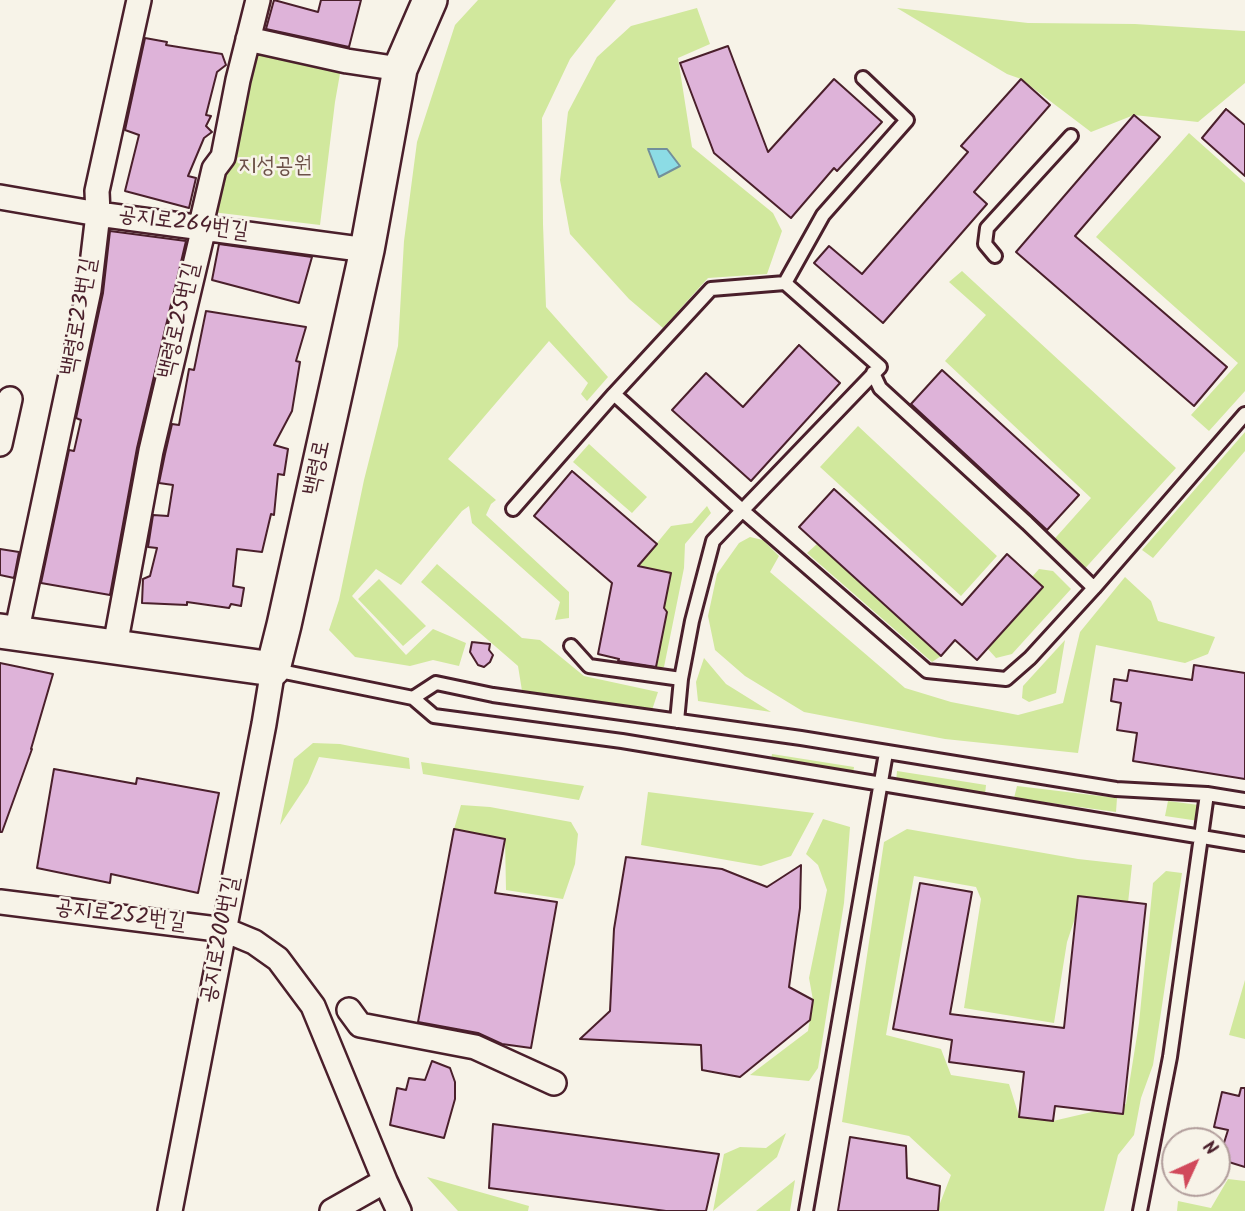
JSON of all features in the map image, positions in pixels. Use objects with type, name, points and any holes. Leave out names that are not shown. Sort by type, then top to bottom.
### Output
[{"type":"street","name":"백령로23번길","points":[[8,632],[89,290],[98,214],[97,191],[139,0]]},
{"type":"street","name":"백령로25번길","points":[[115,646],[151,451],[204,227],[203,216],[215,169],[223,158],[258,0]]},
{"type":"street","name":"백령로","points":[[273,669],[367,250],[400,69],[430,0]]},
{"type":"street","points":[[248,40],[400,69]]},
{"type":"street","name":"공지로264번길","points":[[0,197],[98,214],[367,250]]},
{"type":"street","points":[[0,444],[10,399]]},
{"type":"street","points":[[8,632],[273,669]]},
{"type":"street","name":"공지로200번길","points":[[170,1211],[273,669]]},
{"type":"street","name":"공지로252번길","points":[[0,902],[225,930],[254,942],[278,959],[313,1006],[399,1211]]},
{"type":"street","points":[[349,1010],[360,1025],[475,1046],[554,1083]]},
{"type":"street","points":[[332,1211],[385,1181]]},
{"type":"lane","points":[[785,283],[823,215],[907,120],[863,78]]},
{"type":"lane","points":[[995,256],[985,244],[986,228],[1071,136]]},
{"type":"lane","points":[[513,509],[711,289],[785,283],[880,367],[713,541],[692,621],[681,679],[677,721]]},
{"type":"lane","points":[[873,373],[880,388],[1094,588]]},
{"type":"lane","points":[[614,394],[743,511],[927,671],[1006,678],[1030,658],[1094,588],[1245,414]]},
{"type":"lane","points":[[571,646],[589,666],[681,679]]},
{"type":"lane","points":[[273,669],[413,698],[434,716],[622,741],[1245,844]]},
{"type":"lane","points":[[413,698],[436,682],[494,695],[801,738],[1116,789],[1207,794],[1245,800]]},
{"type":"lane","points":[[806,1211],[886,753]]},
{"type":"lane","points":[[1140,1211],[1170,1057],[1207,794]]},
{"type":"green space","points":[[478,0],[616,0],[570,59],[542,118],[546,307],[608,377],[587,401],[581,394],[588,383],[549,341],[448,459],[496,500],[486,515],[569,592],[569,618],[555,620],[560,602],[472,523],[469,506],[401,585],[376,569],[352,596],[406,655],[433,629],[466,643],[459,666],[433,660],[410,666],[355,657],[329,630],[339,600],[364,480],[398,346],[404,241],[417,142],[455,25]]},
{"type":"green space","points":[[697,8],[710,44],[678,58],[692,147],[773,213],[782,231],[767,274],[708,278],[663,328],[629,299],[570,234],[560,180],[568,112],[597,57],[631,26]]},
{"type":"green space","points":[[897,8],[1028,23],[1135,24],[1245,31],[1245,83],[1198,122],[1134,115],[1091,132],[1021,79],[1007,74]]},
{"type":"green space","name":"지성공원","points":[[249,47],[341,68],[320,225],[212,212]]},
{"type":"green space","points":[[1189,133],[1245,183],[1245,391],[1209,431],[1191,415],[1238,363],[1096,237]]},
{"type":"green space","points":[[962,271],[1176,468],[1080,574],[1049,545],[1091,498],[945,361],[986,315],[949,282]]},
{"type":"green space","points":[[858,426],[997,556],[961,596],[820,467]]},
{"type":"green space","points":[[1245,432],[1245,451],[1153,558],[1142,550]]},
{"type":"green space","points":[[589,444],[647,497],[632,513],[573,462]]},
{"type":"green space","points":[[707,506],[711,513],[685,544],[684,568],[664,667],[656,670],[671,573],[638,566],[671,526],[692,523]]},
{"type":"green space","points":[[750,537],[763,540],[779,556],[770,572],[905,688],[951,702],[1018,715],[1063,703],[1080,632],[1125,577],[1151,601],[1158,621],[1215,637],[1208,654],[1185,663],[1096,645],[1078,753],[945,739],[804,712],[745,676],[715,650],[708,616],[717,574],[739,543]]},
{"type":"green space","points":[[817,544],[941,656],[932,662],[807,553]]},
{"type":"green space","points":[[437,564],[522,638],[540,640],[584,676],[658,692],[651,713],[523,697],[518,666],[421,582]]},
{"type":"green space","points":[[1039,569],[1053,571],[1071,589],[1012,654],[996,658],[987,648],[1043,587],[1032,577]]},
{"type":"green space","points":[[379,579],[426,626],[403,646],[358,599]]},
{"type":"green space","points":[[1065,640],[1056,693],[1029,702],[1022,698],[1023,686]]},
{"type":"green space","points":[[704,658],[726,684],[771,712],[698,701],[696,682]]},
{"type":"green space","points":[[313,743],[340,744],[409,758],[410,769],[319,757],[308,783],[280,825],[294,759]]},
{"type":"green space","points":[[772,754],[854,767],[852,781],[770,768]]},
{"type":"green space","points":[[421,762],[584,786],[579,800],[423,774]]},
{"type":"green space","points":[[897,771],[986,785],[985,795],[896,782]]},
{"type":"green space","points":[[1017,786],[1117,798],[1116,812],[1014,798]]},
{"type":"green space","points":[[648,792],[814,813],[791,856],[761,866],[641,845]]},
{"type":"green space","points":[[1168,801],[1199,805],[1199,821],[1165,816]]},
{"type":"green space","points":[[461,805],[490,807],[571,822],[578,834],[575,864],[563,899],[506,890],[505,839],[454,829]]},
{"type":"green space","points":[[823,819],[850,827],[844,903],[818,1068],[809,1081],[750,1075],[808,1031],[813,1000],[809,978],[827,890],[818,865],[806,854]]},
{"type":"green space","points":[[907,829],[1078,859],[1132,865],[1128,903],[1080,903],[1067,942],[1054,1023],[964,1008],[981,899],[976,887],[914,876],[886,1035],[941,1049],[951,1075],[1009,1084],[1019,1116],[1053,1121],[1126,1104],[1139,1023],[1153,883],[1166,871],[1182,873],[1153,1065],[1141,1098],[1134,1135],[1118,1155],[1104,1211],[937,1211],[951,1175],[909,1136],[842,1122],[884,842]]},
{"type":"green space","points":[[1245,980],[1245,1039],[1229,1035]]},
{"type":"green space","points":[[786,1133],[777,1157],[713,1211],[724,1154],[740,1147],[766,1148]]},
{"type":"green space","points":[[427,1177],[529,1206],[528,1211],[458,1211]]},
{"type":"green space","points":[[1231,1179],[1245,1181],[1245,1211],[1177,1211],[1178,1201],[1211,1208],[1217,1197],[1231,1197]]},
{"type":"green space","points":[[795,1180],[790,1211],[756,1211]]},
{"type":"water","points":[[648,149],[667,149],[680,166],[659,177]]},
{"type":"building","points":[[274,0],[318,12],[321,0],[361,0],[349,47],[266,29]]},
{"type":"building","points":[[145,38],[167,42],[166,45],[222,54],[226,65],[217,72],[206,115],[211,116],[206,126],[212,132],[204,138],[188,176],[196,178],[189,208],[125,191],[139,135],[125,130]]},
{"type":"building","points":[[728,46],[768,152],[834,79],[882,122],[837,171],[834,168],[791,218],[714,153],[680,63]]},
{"type":"building","points":[[1021,79],[1050,105],[974,192],[987,204],[883,323],[814,263],[829,246],[862,274],[968,152],[961,146]]},
{"type":"building","points":[[1226,109],[1245,125],[1245,176],[1202,138]]},
{"type":"building","points":[[1134,115],[1160,137],[1075,236],[1227,367],[1194,406],[1016,252]]},
{"type":"building","points":[[110,231],[186,241],[137,448],[110,595],[41,583],[69,450],[74,451],[81,420],[76,418],[103,293]]},
{"type":"building","points":[[219,244],[312,257],[299,303],[212,280]]},
{"type":"building","points":[[206,311],[306,327],[296,361],[300,362],[292,411],[274,445],[288,449],[284,475],[278,474],[274,515],[271,514],[262,552],[237,549],[233,586],[244,588],[241,606],[231,604],[229,608],[187,602],[187,605],[142,603],[143,579],[150,576],[157,548],[148,547],[153,515],[168,516],[173,485],[159,483],[165,454],[172,424],[179,425],[189,369],[194,370]]},
{"type":"building","points":[[799,345],[840,383],[751,481],[672,410],[706,373],[743,407]]},
{"type":"building","points":[[942,370],[1079,495],[1047,530],[911,404]]},
{"type":"building","points":[[572,471],[657,544],[638,566],[671,573],[664,608],[667,612],[656,667],[618,661],[619,659],[598,654],[612,583],[534,516]]},
{"type":"building","points":[[834,489],[962,605],[1007,554],[1043,587],[977,660],[955,640],[941,656],[799,527]]},
{"type":"building","points":[[0,549],[19,552],[14,578],[0,575]]},
{"type":"building","points":[[472,642],[490,644],[489,650],[493,655],[484,667],[478,665],[470,652]]},
{"type":"building","points":[[0,663],[53,674],[32,749],[2,832],[0,832]]},
{"type":"building","points":[[1194,665],[1245,673],[1245,779],[1133,761],[1137,733],[1117,730],[1121,703],[1111,701],[1114,679],[1127,681],[1129,670],[1192,680]]},
{"type":"building","points":[[54,769],[136,784],[137,778],[219,793],[198,893],[111,874],[110,883],[37,868]]},
{"type":"building","points":[[454,829],[505,839],[495,893],[557,902],[531,1048],[502,1044],[478,1033],[418,1022]]},
{"type":"building","points":[[626,857],[722,869],[767,887],[801,865],[800,908],[789,987],[813,1000],[810,1020],[740,1077],[702,1070],[701,1045],[580,1039],[610,1011],[614,929]]},
{"type":"building","points":[[920,883],[972,892],[950,1014],[1064,1028],[1078,896],[1146,904],[1123,1114],[1055,1106],[1053,1121],[1019,1117],[1024,1072],[949,1062],[952,1040],[893,1029]]},
{"type":"building","points":[[432,1061],[450,1068],[455,1082],[455,1099],[444,1138],[390,1125],[397,1088],[406,1090],[409,1078],[425,1080]]},
{"type":"building","points":[[1241,1088],[1245,1088],[1245,1167],[1231,1163],[1231,1127],[1214,1127],[1222,1092],[1239,1096]]},
{"type":"building","points":[[493,1124],[719,1154],[706,1211],[666,1211],[489,1188]]},
{"type":"building","points":[[850,1137],[906,1146],[907,1178],[940,1186],[938,1211],[838,1211]]}]
